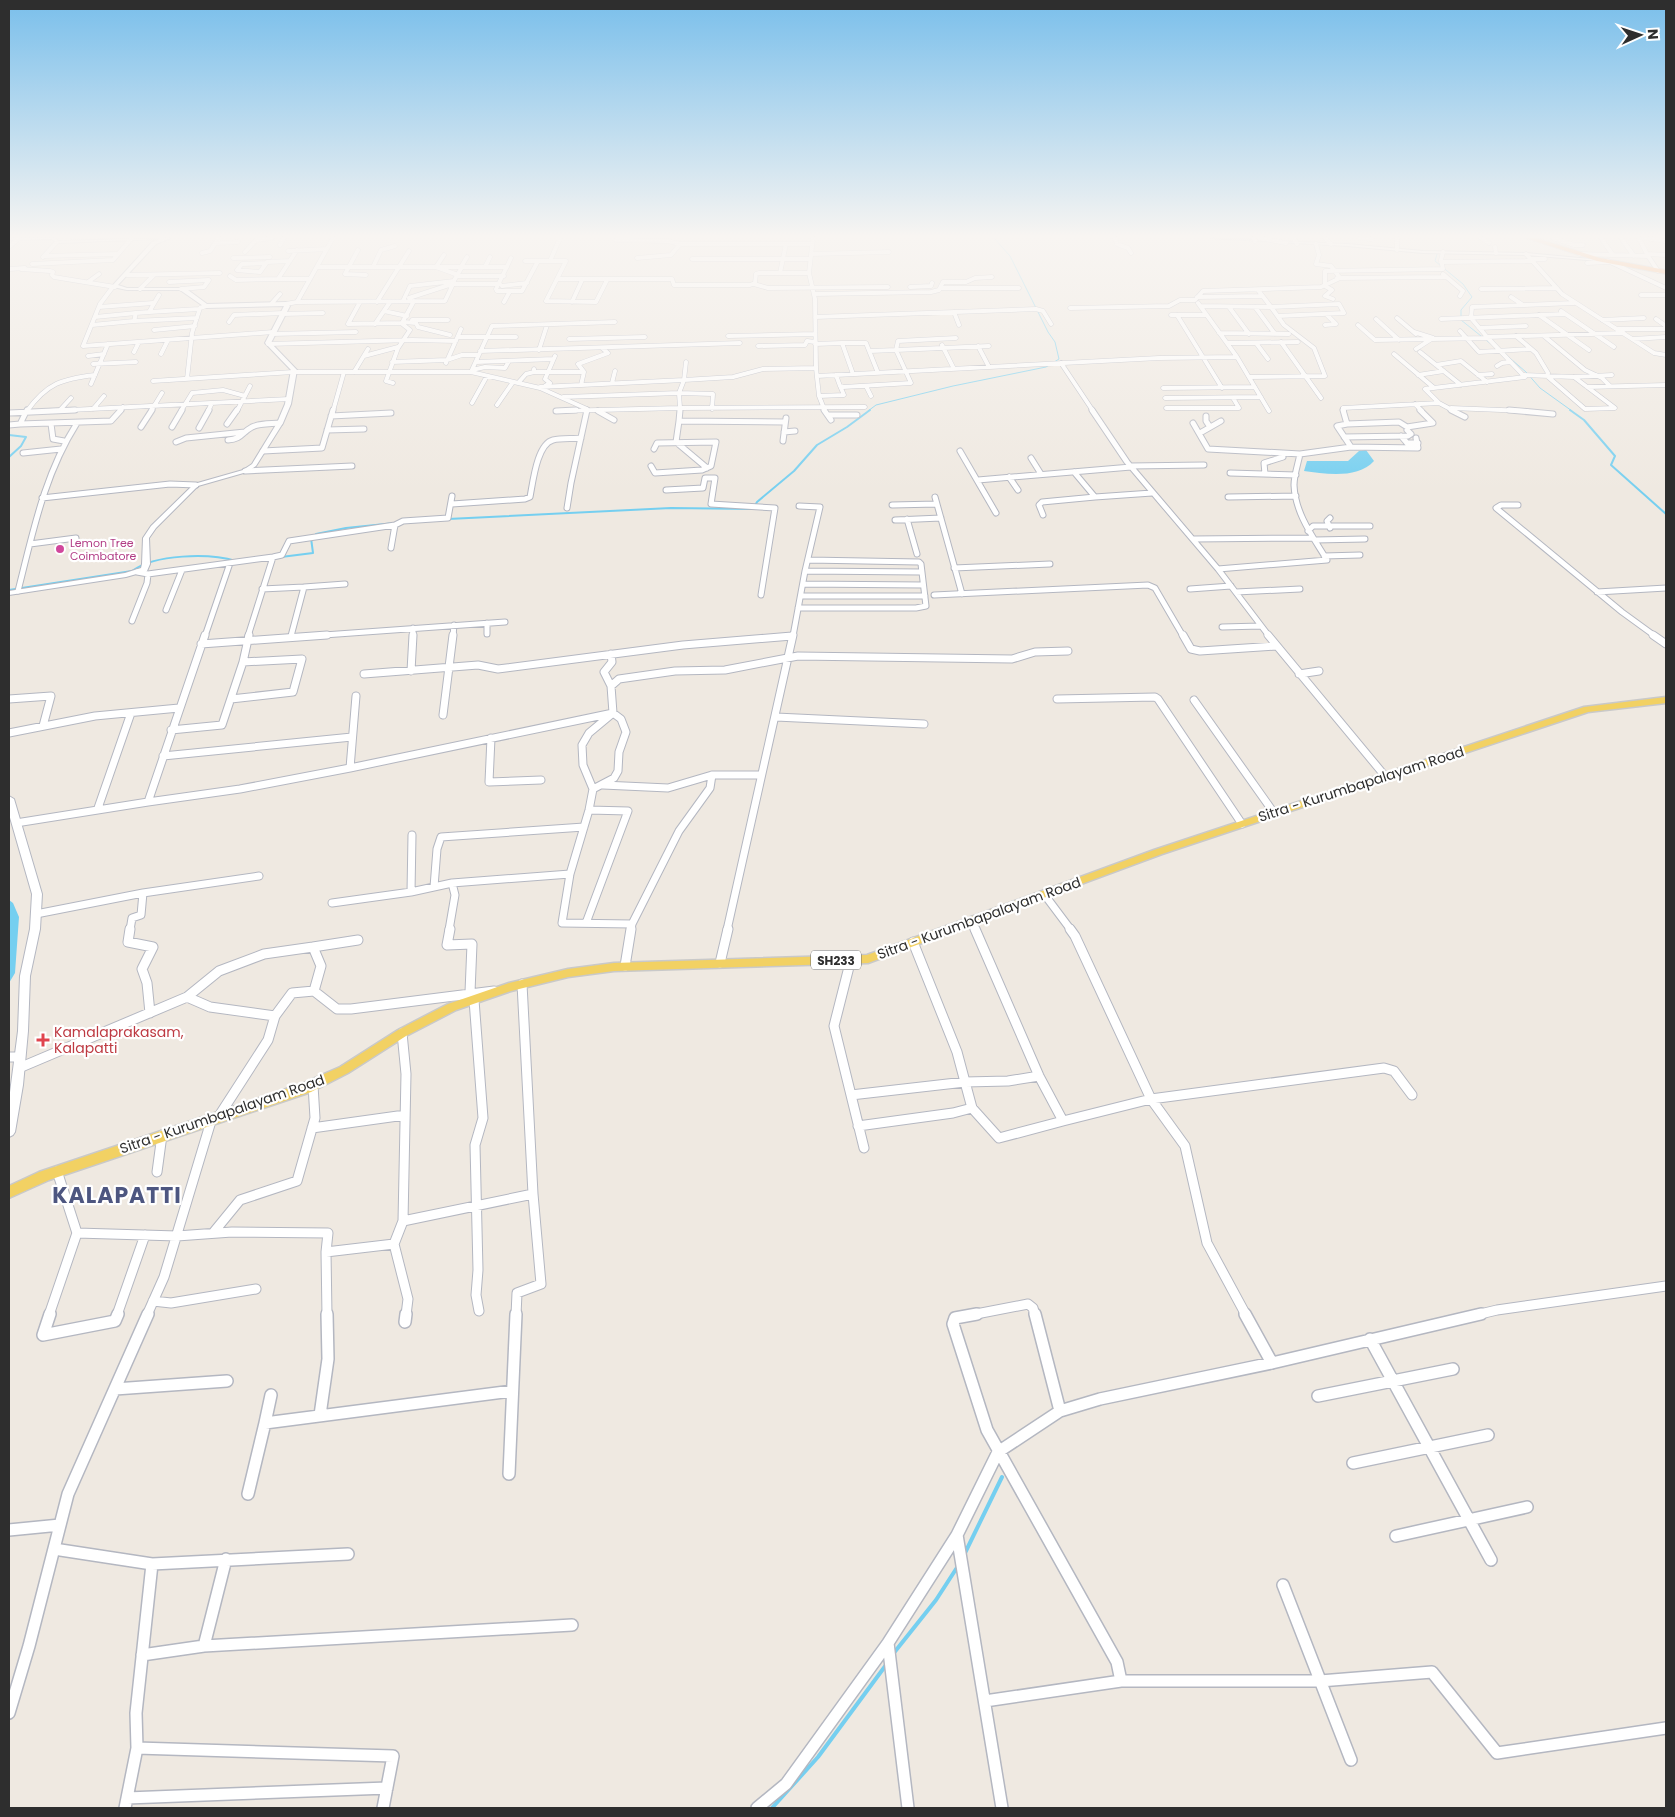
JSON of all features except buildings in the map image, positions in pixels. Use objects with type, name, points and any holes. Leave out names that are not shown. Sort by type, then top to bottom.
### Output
[{"type":"main road","points":[[9,593],[18,589],[137,572],[144,569],[146,563],[146,538],[149,533],[196,485],[245,471],[254,465],[280,423],[289,399],[294,370],[268,344],[278,323]]},
{"type":"main road","name":"Sitra - Kurumbapalayam Road","points":[[9,1192],[57,1171],[314,1084],[344,1070],[402,1033],[472,996],[568,973],[626,966],[868,958],[1158,852],[1587,709],[1666,700]]},
{"type":"main road","points":[[9,799],[37,894],[35,929],[25,976],[14,1057],[19,1068],[9,1132]]},
{"type":"street","points":[[93,323],[83,346],[273,331]]},
{"type":"street","points":[[92,326],[119,323]]},
{"type":"street","points":[[186,379],[196,323]]},
{"type":"street","points":[[349,323],[392,323]]},
{"type":"street","points":[[393,383],[386,382],[392,362],[400,341],[410,330],[404,323]]},
{"type":"street","points":[[413,323],[416,323],[418,327]]},
{"type":"street","points":[[567,349],[575,323]]},
{"type":"street","points":[[471,371],[492,326],[600,323],[596,338]]},
{"type":"street","points":[[814,323],[816,368],[819,396],[823,408],[829,418],[857,415]]},
{"type":"street","points":[[1182,323],[1222,388]]},
{"type":"street","points":[[1213,323],[1237,357],[1269,411]]},
{"type":"street","points":[[1241,323],[1249,334]]},
{"type":"street","points":[[1267,323],[1275,334]]},
{"type":"street","points":[[1249,377],[1325,376],[1314,348],[1283,323]]},
{"type":"street","points":[[1324,325],[1336,324],[1335,323]]},
{"type":"street","points":[[1380,323],[1399,340]]},
{"type":"street","points":[[1403,323],[1421,339]]},
{"type":"street","points":[[1475,323],[1511,362],[1527,375],[1612,375]]},
{"type":"street","points":[[1522,323],[1538,336]]},
{"type":"street","points":[[1550,323],[1589,350]]},
{"type":"street","points":[[1578,323],[1614,347]]},
{"type":"street","points":[[1607,323],[1654,352],[1666,355]]},
{"type":"street","points":[[1358,324],[1375,340],[1624,333]]},
{"type":"street","points":[[512,350],[520,325]]},
{"type":"street","points":[[539,350],[547,325]]},
{"type":"street","points":[[154,330],[195,326]]},
{"type":"street","points":[[1479,328],[1526,326]]},
{"type":"street","points":[[408,328],[430,328],[440,334],[450,335]]},
{"type":"street","points":[[1617,329],[1666,328]]},
{"type":"street","points":[[443,372],[461,329]]},
{"type":"street","points":[[236,330],[356,332]]},
{"type":"street","points":[[1460,331],[1480,352],[1531,349]]},
{"type":"street","points":[[1414,332],[1433,338]]},
{"type":"street","points":[[1220,333],[1289,334]]},
{"type":"street","points":[[728,336],[814,334]]},
{"type":"street","points":[[1516,336],[1536,353],[1548,373],[1547,376],[1585,409],[1615,408],[1574,376]]},
{"type":"street","points":[[1544,336],[1581,364],[1585,370],[1598,376],[1610,386]]},
{"type":"street","points":[[268,344],[516,337]]},
{"type":"street","points":[[569,339],[645,337]]},
{"type":"street","points":[[840,386],[910,384],[896,350],[898,341],[956,338]]},
{"type":"street","points":[[1433,338],[1418,350],[1460,385]]},
{"type":"street","points":[[1442,338],[1450,346]]},
{"type":"street","points":[[1633,339],[1666,338]]},
{"type":"street","points":[[939,339],[954,369]]},
{"type":"street","points":[[161,354],[168,340]]},
{"type":"street","points":[[758,346],[804,345],[807,341],[815,343],[866,342],[878,372]]},
{"type":"street","points":[[134,352],[139,342]]},
{"type":"street","points":[[1280,342],[1321,398]]},
{"type":"street","points":[[1227,343],[1298,342]]},
{"type":"street","points":[[392,362],[447,360],[462,355],[512,350],[740,343]]},
{"type":"street","points":[[842,343],[853,374]]},
{"type":"street","points":[[1256,343],[1268,359]]},
{"type":"street","points":[[91,384],[108,344]]},
{"type":"street","points":[[978,346],[990,367]]},
{"type":"street","points":[[870,351],[988,346]]},
{"type":"street","points":[[364,356],[398,347]]},
{"type":"street","points":[[581,385],[584,372],[578,364],[608,354],[602,348]]},
{"type":"street","points":[[354,372],[368,349]]},
{"type":"street","points":[[88,356],[104,354]]},
{"type":"street","points":[[1394,354],[1433,387]]},
{"type":"street","points":[[817,376],[1061,363],[1237,357]]},
{"type":"street","points":[[476,362],[554,358],[545,379],[550,383],[546,386]]},
{"type":"street","points":[[534,372],[536,360]]},
{"type":"street","points":[[153,381],[293,372],[471,371],[485,368],[505,368],[508,361]]},
{"type":"street","points":[[1436,365],[1461,361],[1487,382]]},
{"type":"street","points":[[93,364],[136,362]]},
{"type":"street","points":[[676,442],[680,408],[679,393],[684,380],[686,362]]},
{"type":"street","points":[[1497,366],[1502,363],[1511,362]]},
{"type":"street","points":[[1061,363],[1130,466],[1218,569],[1298,674],[1385,776]]},
{"type":"street","points":[[536,387],[733,377],[763,369],[816,368]]},
{"type":"street","points":[[471,371],[536,387],[586,409]]},
{"type":"street","points":[[612,383],[615,371]]},
{"type":"street","points":[[263,451],[322,448],[344,372]]},
{"type":"street","points":[[497,405],[516,382],[526,374],[534,372],[584,372]]},
{"type":"street","points":[[1418,375],[1444,372]]},
{"type":"street","points":[[1478,375],[1492,374]]},
{"type":"street","points":[[20,424],[25,412],[47,386],[66,378],[95,375]]},
{"type":"street","points":[[819,396],[844,395],[836,375]]},
{"type":"street","points":[[1465,417],[1439,403],[1425,389],[1524,378],[1527,375]]},
{"type":"street","points":[[472,403],[487,376]]},
{"type":"street","points":[[1587,387],[1666,385]]},
{"type":"street","points":[[227,424],[250,386]]},
{"type":"street","points":[[866,386],[871,396]]},
{"type":"street","points":[[1163,388],[1255,387]]},
{"type":"street","points":[[172,427],[192,393],[223,390],[245,396]]},
{"type":"street","points":[[141,427],[162,393]]},
{"type":"street","points":[[560,397],[679,393],[713,394],[712,409]]},
{"type":"street","points":[[94,409],[104,396]]},
{"type":"street","points":[[1164,398],[1261,397]]},
{"type":"street","points":[[60,410],[71,398]]},
{"type":"street","points":[[1166,408],[1239,408],[1233,398]]},
{"type":"street","points":[[9,413],[289,399]]},
{"type":"street","points":[[199,428],[212,403]]},
{"type":"street","points":[[1347,424],[1343,408],[1439,403]]},
{"type":"street","points":[[1351,447],[1337,426],[1399,422],[1407,427],[1433,423],[1415,404]]},
{"type":"street","points":[[9,425],[111,421],[123,407]]},
{"type":"street","points":[[556,412],[586,409],[865,408]]},
{"type":"street","points":[[1449,408],[1519,410],[1553,414]]},
{"type":"street","points":[[567,508],[570,479],[581,438],[586,409]]},
{"type":"street","points":[[783,441],[787,409]]},
{"type":"street","points":[[58,424],[68,410]]},
{"type":"street","points":[[596,410],[614,420]]},
{"type":"street","points":[[331,416],[391,413]]},
{"type":"street","points":[[1206,416],[1206,422],[1210,427]]},
{"type":"street","points":[[679,421],[785,422]]},
{"type":"street","points":[[1200,434],[1221,421]]},
{"type":"street","points":[[18,589],[42,498],[64,441],[77,423]]},
{"type":"street","points":[[228,440],[239,439],[254,425],[280,423]]},
{"type":"street","points":[[1193,423],[1200,434],[1202,442],[1208,449],[1300,454],[1351,447],[1418,448],[1417,441],[1407,442],[1401,436]]},
{"type":"street","points":[[51,424],[53,439],[64,441]]},
{"type":"street","points":[[1414,426],[1424,432]]},
{"type":"street","points":[[327,430],[364,429]]},
{"type":"street","points":[[1344,436],[1401,436],[1411,434],[1406,430]]},
{"type":"street","points":[[784,432],[795,431]]},
{"type":"street","points":[[176,442],[186,438],[245,432]]},
{"type":"street","points":[[452,504],[477,504],[530,497],[540,454],[545,444],[553,440],[581,438]]},
{"type":"street","points":[[676,442],[707,468]]},
{"type":"street","points":[[651,466],[655,473],[702,470],[711,466],[716,442],[656,443],[654,449]]},
{"type":"street","points":[[23,452],[61,450]]},
{"type":"street","points":[[960,452],[996,513]]},
{"type":"street","points":[[1218,569],[1327,560],[1308,531],[1296,496],[1294,484],[1300,454]]},
{"type":"street","points":[[1265,474],[1264,464],[1283,457]]},
{"type":"street","points":[[1031,458],[1041,474]]},
{"type":"street","points":[[978,480],[1130,466],[1204,465]]},
{"type":"street","points":[[245,471],[352,466]]},
{"type":"street","points":[[1074,472],[1095,497]]},
{"type":"street","points":[[1230,473],[1296,475]]},
{"type":"street","points":[[1009,477],[1018,490]]},
{"type":"street","points":[[666,490],[704,488],[705,478],[716,478],[712,504],[775,508],[761,595]]},
{"type":"street","points":[[42,498],[170,484],[196,485]]},
{"type":"street","points":[[1043,515],[1039,505],[1042,502],[1152,493]]},
{"type":"street","points":[[137,572],[148,574],[273,558],[282,555],[289,541],[398,523],[448,518],[452,496]]},
{"type":"street","points":[[1228,497],[1296,496]]},
{"type":"street","points":[[935,497],[962,594]]},
{"type":"street","points":[[892,505],[937,504]]},
{"type":"street","points":[[1518,505],[1496,506],[1505,516],[1597,592],[1666,644]]},
{"type":"street","points":[[720,963],[761,775],[789,660],[805,571],[820,507],[798,506]]},
{"type":"street","points":[[895,520],[941,518]]},
{"type":"street","points":[[1330,518],[1327,521],[1330,528]]},
{"type":"street","points":[[907,519],[917,554]]},
{"type":"street","points":[[391,548],[398,523]]},
{"type":"street","points":[[1308,531],[1313,526],[1330,528],[1370,526]]},
{"type":"street","points":[[30,544],[76,538]]},
{"type":"street","points":[[1193,539],[1364,539]]},
{"type":"street","points":[[1324,556],[1360,555]]},
{"type":"street","points":[[171,730],[222,724],[244,662],[247,640],[273,558]]},
{"type":"street","points":[[798,608],[923,608],[926,606],[920,564],[915,561],[809,560]]},
{"type":"street","points":[[148,802],[201,644],[235,562]]},
{"type":"street","points":[[954,568],[1050,564]]},
{"type":"street","points":[[166,610],[182,570]]},
{"type":"street","points":[[805,571],[921,572]]},
{"type":"street","points":[[132,622],[144,592],[148,574]]},
{"type":"street","points":[[262,589],[345,584]]},
{"type":"street","points":[[803,584],[923,585]]},
{"type":"street","points":[[934,595],[1148,585],[1155,588],[1191,650],[1276,646]]},
{"type":"street","points":[[1190,589],[1231,586]]},
{"type":"street","points":[[291,636],[304,587]]},
{"type":"street","points":[[1597,592],[1666,588]]},
{"type":"street","points":[[1236,592],[1300,589]]},
{"type":"street","points":[[801,596],[925,596]]},
{"type":"street","points":[[201,644],[505,622]]},
{"type":"street","points":[[487,623],[487,634]]},
{"type":"street","points":[[443,715],[454,625]]},
{"type":"street","points":[[1222,627],[1261,626]]},
{"type":"street","points":[[411,671],[413,628]]},
{"type":"street","points":[[364,674],[484,665],[489,668],[498,669],[611,654],[755,638],[792,636]]},
{"type":"street","points":[[611,686],[619,679],[675,671],[725,670],[789,660],[798,656],[1012,659],[1035,652],[1068,651]]},
{"type":"street","points":[[611,654],[612,662],[604,672],[611,686],[613,713]]},
{"type":"street","points":[[231,699],[293,692],[302,659],[244,662]]},
{"type":"street","points":[[1298,674],[1319,671]]},
{"type":"street","points":[[9,699],[50,696],[43,726]]},
{"type":"street","points":[[350,768],[356,696]]},
{"type":"street","points":[[1057,699],[1155,697],[1158,699],[1242,824]]},
{"type":"street","points":[[1194,700],[1274,813]]},
{"type":"street","points":[[9,733],[95,716],[179,708]]},
{"type":"street","points":[[98,808],[131,713]]},
{"type":"street","points":[[613,713],[584,740],[582,751],[587,780],[593,789],[590,810],[570,874],[562,923],[632,924]]},
{"type":"street","points":[[16,823],[98,808],[240,788],[350,768],[613,713],[621,719],[626,732],[619,752],[618,771],[614,778],[593,789]]},
{"type":"street","points":[[776,717],[924,724]]},
{"type":"street","points":[[163,756],[352,737]]},
{"type":"street","points":[[491,738],[489,782],[541,780]]},
{"type":"street","points":[[602,785],[647,785],[655,788],[668,788],[712,775],[761,775]]},
{"type":"street","points":[[626,966],[632,924],[679,832],[710,788],[712,775]]},
{"type":"street","points":[[586,923],[628,811],[590,810]]},
{"type":"street","points":[[434,887],[437,848],[440,836],[584,827]]},
{"type":"street","points":[[411,892],[412,835]]},
{"type":"street","points":[[332,903],[452,884],[570,874]]},
{"type":"street","points":[[36,914],[143,893],[259,876]]},
{"type":"street","points":[[452,884],[455,895],[447,945],[472,944],[472,996],[483,1118],[475,1145],[478,1270],[476,1295],[479,1311]]},
{"type":"street","points":[[143,893],[140,915],[132,918],[128,942],[153,947],[142,969],[147,983],[150,1013]]},
{"type":"street","points":[[1044,894],[1075,936],[1152,1099],[1185,1146],[1208,1243],[1272,1363]]},
{"type":"street","points":[[971,921],[1039,1076],[1064,1120]]},
{"type":"street","points":[[19,1068],[187,997],[219,971],[264,954],[358,940]]},
{"type":"street","points":[[913,942],[957,1052],[972,1108],[999,1138],[1152,1099],[1384,1068],[1394,1071],[1412,1095]]},
{"type":"street","points":[[313,947],[321,966],[314,991]]},
{"type":"street","points":[[851,959],[834,1026],[864,1148]]},
{"type":"street","points":[[509,1474],[517,1294],[541,1284],[533,1194],[522,984]]},
{"type":"street","points":[[9,1713],[29,1646],[68,1494],[164,1277],[216,1117],[268,1040],[275,1016],[292,993],[314,991],[337,1009],[472,996]]},
{"type":"street","points":[[187,997],[210,1007],[275,1016]]},
{"type":"street","points":[[402,1033],[406,1074],[403,1220],[394,1244],[408,1300],[405,1322]]},
{"type":"street","points":[[851,1095],[965,1082],[1008,1081],[1039,1076]]},
{"type":"street","points":[[213,1234],[240,1200],[297,1181],[315,1118],[314,1084]]},
{"type":"street","points":[[858,1126],[953,1113],[972,1108]]},
{"type":"street","points":[[312,1128],[404,1115]]},
{"type":"street","points":[[157,1172],[162,1135]]},
{"type":"street","points":[[57,1171],[76,1233],[44,1335],[115,1321],[145,1235]]},
{"type":"street","points":[[403,1220],[533,1194]]},
{"type":"street","points":[[76,1233],[176,1236],[232,1232],[328,1233],[326,1252],[328,1359],[320,1414]]},
{"type":"street","points":[[326,1252],[394,1244]]},
{"type":"street","points":[[757,1808],[786,1784],[888,1648],[957,1535],[998,1452],[1060,1411],[1100,1398],[1272,1363],[1498,1310],[1666,1286]]},
{"type":"street","points":[[153,1301],[171,1303],[256,1289]]},
{"type":"street","points":[[1060,1411],[1033,1308],[1028,1304],[1018,1305],[955,1318],[953,1324],[955,1332],[987,1430],[1117,1662],[1121,1681]]},
{"type":"street","points":[[1370,1339],[1491,1560]]},
{"type":"street","points":[[1318,1396],[1453,1368]]},
{"type":"street","points":[[115,1389],[227,1381]]},
{"type":"street","points":[[265,1423],[320,1414],[512,1391]]},
{"type":"street","points":[[248,1494],[271,1395]]},
{"type":"street","points":[[1353,1463],[1488,1435]]},
{"type":"street","points":[[1396,1536],[1528,1507]]},
{"type":"street","points":[[9,1530],[60,1525]]},
{"type":"street","points":[[957,1535],[1002,1808]]},
{"type":"street","points":[[54,1549],[152,1564],[348,1554]]},
{"type":"street","points":[[204,1646],[226,1559]]},
{"type":"street","points":[[152,1564],[136,1713],[137,1748],[126,1803],[387,1788]]},
{"type":"street","points":[[1283,1586],[1351,1760]]},
{"type":"street","points":[[142,1655],[204,1646],[572,1625]]},
{"type":"street","points":[[888,1648],[908,1808]]},
{"type":"street","points":[[985,1701],[1121,1681],[1320,1680],[1432,1672],[1497,1753],[1666,1728]]},
{"type":"street","points":[[137,1748],[392,1756],[383,1808]]},
{"type":"water","points":[[1366,450],[1374,461],[1359,471],[1341,474],[1304,471],[1307,461],[1348,461],[1359,451]]},
{"type":"water","points":[[9,900],[13,903],[19,917],[15,973],[9,983]]},
{"type":"waterway","points":[[868,411],[876,405],[953,386],[1046,367],[1059,359],[1055,342],[1043,323]]},
{"type":"waterway","points":[[1464,323],[1496,348]]},
{"type":"waterway","points":[[1504,353],[1526,372],[1540,388],[1572,411]]},
{"type":"waterway","points":[[448,519],[671,508],[753,509],[757,502],[794,471],[817,445],[847,427],[870,410]]},
{"type":"waterway","points":[[1570,410],[1584,420],[1615,456],[1611,465],[1666,514]]},
{"type":"waterway","points":[[9,435],[26,437],[21,446],[9,457]]},
{"type":"waterway","points":[[316,534],[346,528],[395,523]]},
{"type":"waterway","points":[[281,557],[313,553],[311,538]]},
{"type":"waterway","points":[[9,590],[132,571],[142,565],[168,558],[197,556],[225,558],[236,561]]},
{"type":"waterway","points":[[964,1555],[1002,1477]]},
{"type":"waterway","points":[[893,1654],[936,1600],[958,1566]]},
{"type":"waterway","points":[[772,1808],[818,1757],[886,1665]]},
{"type":"place","name":"Lemon Tree Coimbatore","points":[[60,549]]},
{"type":"place","name":"Kamalaprakasam, Kalapatti","points":[[43,1040]]},
{"type":"district","name":"KALAPATTI","points":[[117,1195]]}]
